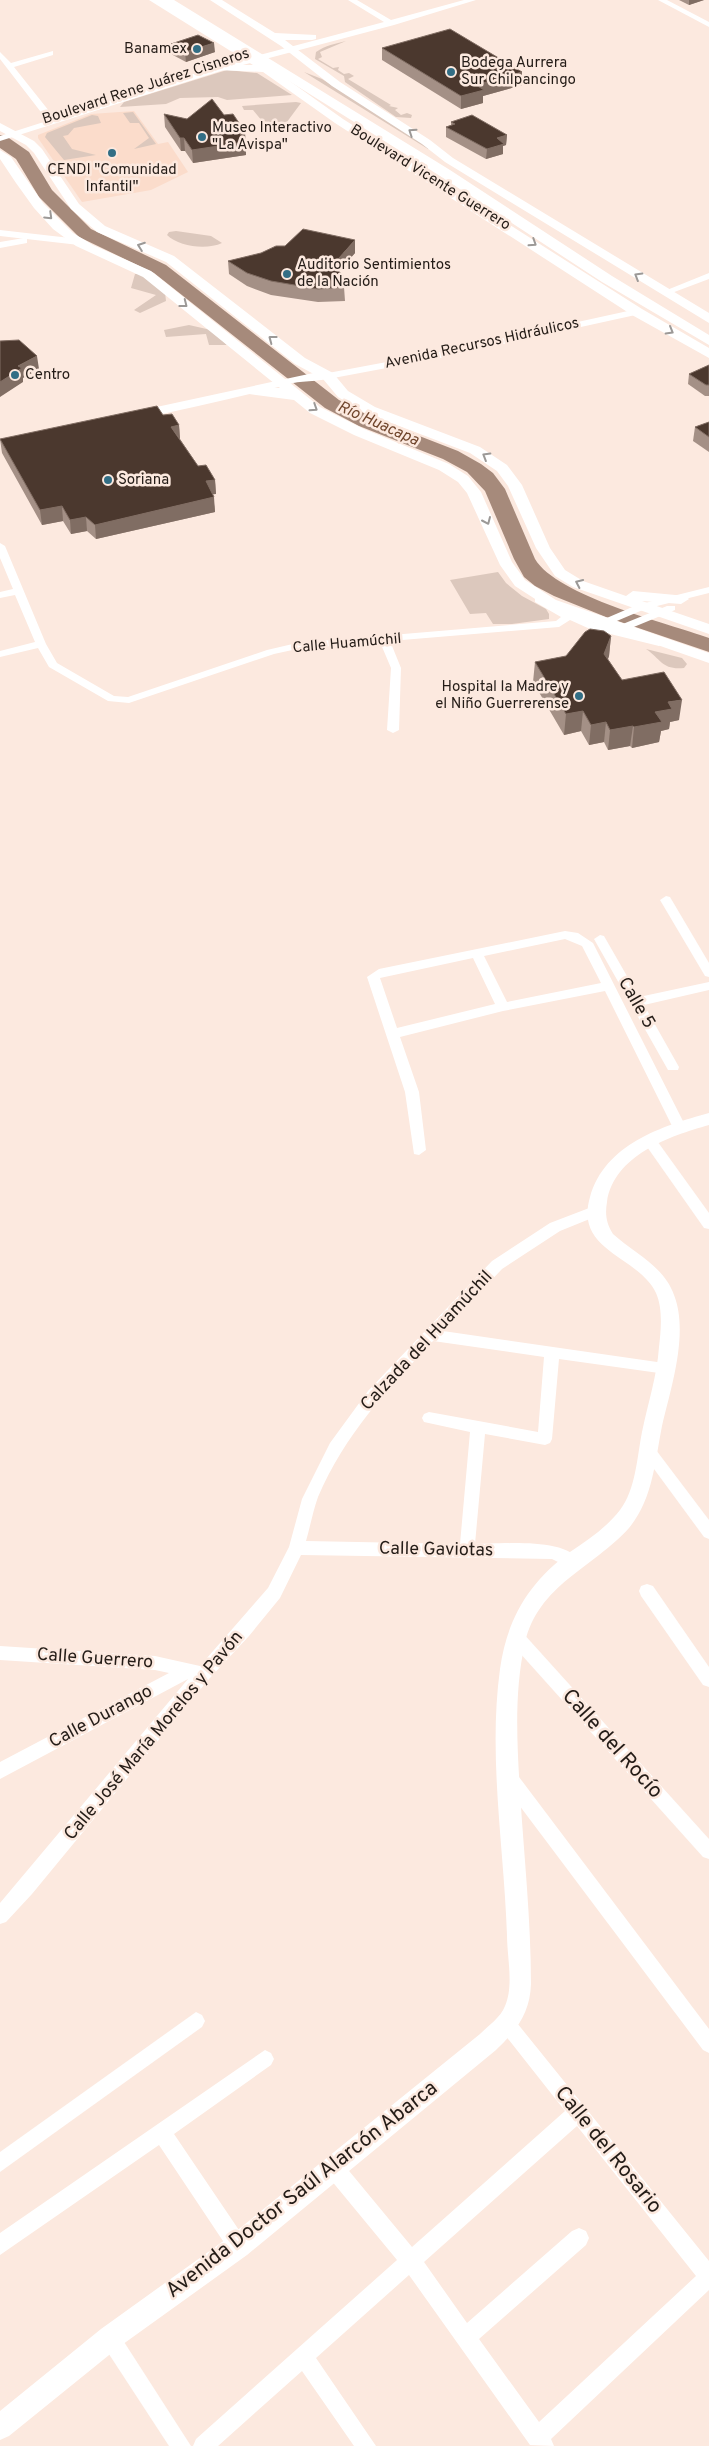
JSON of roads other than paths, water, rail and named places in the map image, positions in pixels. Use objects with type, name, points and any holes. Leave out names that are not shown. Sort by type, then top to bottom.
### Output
[{"type":"highway","name":"Boulevard Vicente Guerrero","points":[[166,0],[247,52],[284,70],[709,341]]},
{"type":"highway","name":"Boulevard Vicente Guerrero","points":[[178,0],[247,52]]},
{"type":"highway","points":[[568,234],[608,276],[637,312]]},
{"type":"highway","name":"Boulevard Vicente Guerrero","points":[[608,276],[709,332]]},
{"type":"main road","name":"Boulevard Vicente Guerrero","points":[[154,0],[214,38],[247,52],[264,68],[339,121],[537,246],[637,312],[709,354]]},
{"type":"main road","points":[[203,0],[282,46],[312,37]]},
{"type":"main road","points":[[214,0],[282,46]]},
{"type":"main road","points":[[214,38],[224,51],[220,66],[264,68],[265,63],[292,61],[336,84]]},
{"type":"main road","points":[[307,61],[313,48],[327,41]]},
{"type":"main road","name":"Boulevard Vicente Guerrero","points":[[282,46],[307,61],[336,84],[426,142],[448,160],[568,234],[706,315]]},
{"type":"main road","points":[[30,142],[35,128]]},
{"type":"main road","name":"Boulevard Rene Juárez Cisneros","points":[[6,131],[30,142],[75,206],[101,230],[170,259],[343,394],[370,410],[475,450],[502,468],[515,485],[550,561],[560,573],[578,584],[603,593]]},
{"type":"main road","points":[[0,154],[7,159],[18,179],[37,205],[79,242],[136,267],[147,274],[262,367],[336,421],[444,467],[463,479],[474,492],[505,562],[520,583],[551,603],[608,627],[709,658]]},
{"type":"main road","points":[[0,171],[18,179]]},
{"type":"main road","points":[[254,391],[263,380],[262,367]]},
{"type":"main road","points":[[318,375],[347,372]]},
{"type":"main road","points":[[254,391],[288,387]]},
{"type":"main road","points":[[603,593],[659,599],[695,597],[693,611],[707,629]]},
{"type":"main road","points":[[603,593],[707,629]]},
{"type":"street","points":[[352,0],[391,23]]},
{"type":"street","points":[[312,37],[448,0]]},
{"type":"street","name":"Boulevard Rene Juárez Cisneros","points":[[6,131],[35,128],[220,66],[247,52],[327,41],[472,0]]},
{"type":"street","points":[[662,0],[709,25]]},
{"type":"street","points":[[674,0],[709,19]]},
{"type":"street","points":[[11,65],[50,52]]},
{"type":"street","points":[[0,54],[11,65],[50,118]]},
{"type":"street","name":"Boulevard Rene Juárez Cisneros","points":[[6,131],[220,66]]},
{"type":"street","points":[[0,233],[37,239],[79,242]]},
{"type":"street","points":[[0,245],[37,239]]},
{"type":"street","points":[[666,292],[709,276]]},
{"type":"street","name":"Avenida Recursos Hidráulicos","points":[[347,372],[450,353],[637,312]]},
{"type":"street","points":[[122,418],[254,391],[288,387],[318,375]]},
{"type":"street","points":[[0,546],[41,644],[0,654]]},
{"type":"street","points":[[520,583],[546,604],[569,616],[608,627],[657,613],[709,590]]},
{"type":"street","points":[[0,595],[18,591]]},
{"type":"street","points":[[608,627],[641,607],[695,597]]},
{"type":"street","name":"Calle Huamúchil","points":[[41,644],[53,665],[112,699],[129,700],[271,652],[297,646],[559,624],[569,616]]},
{"type":"street","points":[[384,640],[396,668],[393,730]]},
{"type":"street","points":[[666,900],[709,973]]},
{"type":"street","points":[[419,1150],[412,1092],[373,977],[378,973],[565,934],[574,936],[587,943],[678,1127]]},
{"type":"street","name":"Calle 5","points":[[600,939],[673,1067]]},
{"type":"street","points":[[477,953],[503,1007]]},
{"type":"street","points":[[392,1034],[503,1007],[609,986]]},
{"type":"street","points":[[635,1002],[709,986]]},
{"type":"street","points":[[507,2024],[516,2008],[519,1981],[517,1897],[506,1742],[509,1678],[516,1637],[524,1614],[533,1598],[572,1562],[611,1534],[630,1512],[638,1491],[666,1368],[669,1312],[662,1286],[647,1271],[605,1239],[598,1224],[597,1200],[613,1169],[627,1153],[678,1127],[709,1119]]},
{"type":"street","points":[[650,1141],[709,1224]]},
{"type":"street","name":"Calzada del Huamúchil","points":[[297,1548],[310,1499],[335,1447],[373,1395],[497,1265],[555,1227],[597,1210]]},
{"type":"street","points":[[430,1335],[666,1368]]},
{"type":"street","points":[[429,1418],[545,1439],[552,1352]]},
{"type":"street","points":[[467,1551],[478,1427]]},
{"type":"street","points":[[648,1450],[709,1532]]},
{"type":"street","name":"Calle Gaviotas","points":[[297,1548],[554,1552],[572,1562]]},
{"type":"street","name":"Calle José María Morelos y Pavón","points":[[0,1916],[26,1888],[196,1672],[243,1631],[274,1592],[297,1548]]},
{"type":"street","points":[[647,1591],[709,1680]]},
{"type":"street","name":"Calle del Rocío","points":[[516,1637],[709,1851]]},
{"type":"street","name":"Calle Guerrero","points":[[0,1653],[155,1663],[196,1672]]},
{"type":"street","name":"Calle Durango","points":[[0,1771],[196,1672]]},
{"type":"street","points":[[509,1779],[709,2044]]},
{"type":"street","points":[[0,2163],[196,2021]]},
{"type":"street","name":"Calle del Rosario","points":[[507,2024],[709,2277]]},
{"type":"street","name":"Avenida Doctor Saúl Alarcón Abarca","points":[[0,2427],[110,2338],[238,2246],[507,2024]]},
{"type":"street","points":[[0,2245],[266,2060]]},
{"type":"street","points":[[203,2446],[578,2112]]},
{"type":"street","points":[[161,2132],[238,2246]]},
{"type":"street","points":[[333,2167],[410,2260],[540,2442],[709,2277]]},
{"type":"street","points":[[465,2338],[579,2238]]},
{"type":"street","points":[[110,2338],[181,2446]]},
{"type":"street","points":[[303,2356],[366,2446]]},
{"type":"waterway","name":"Río Huacapa","points":[[0,140],[23,156],[45,193],[85,233],[102,243],[160,269],[332,404],[366,422],[450,455],[474,468],[494,489],[525,559],[532,572],[543,581],[561,591],[614,613],[709,645]]},
{"type":"place","name":"Banamex","points":[[197,49]]},
{"type":"place","name":"Bodega Aurrera Sur Chilpancingo","points":[[451,72]]},
{"type":"place","name":"Museo Interactivo \"La Avispa\"","points":[[202,137]]},
{"type":"place","name":"CENDI \"Comunidad Infantil\"","points":[[112,153]]},
{"type":"place","name":"Auditorio Sentimientos de la Nación","points":[[287,274]]},
{"type":"place","name":"Centro","points":[[15,375]]},
{"type":"place","name":"Soriana","points":[[108,480]]},
{"type":"place","name":"Hospital la Madre y el Niño Guerrerense","points":[[579,696]]}]
